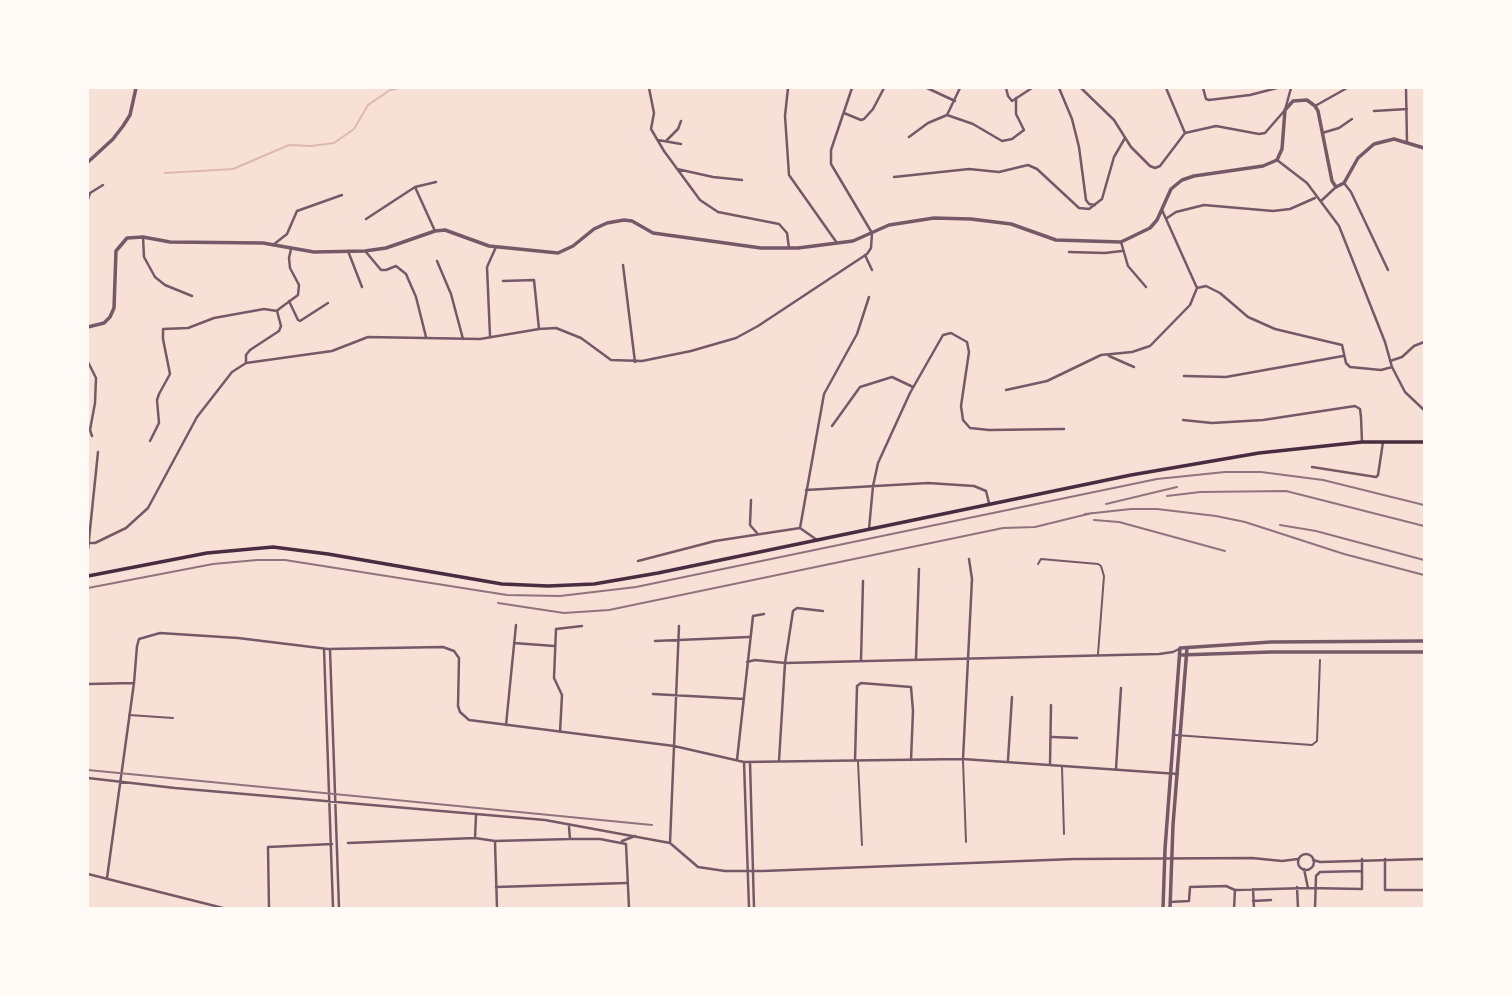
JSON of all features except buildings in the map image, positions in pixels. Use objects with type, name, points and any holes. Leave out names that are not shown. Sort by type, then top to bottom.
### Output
[{"type":"main road","points":[[88,576],[206,553],[273,547],[502,584],[594,584],[989,503],[1246,455],[1362,442],[1424,442]]},
{"type":"street","points":[[88,162],[123,126],[130,115],[136,88]]},
{"type":"street","points":[[649,88],[654,113],[651,129],[700,200],[718,212],[779,223],[787,233],[789,248]]},
{"type":"street","points":[[788,88],[785,116],[789,175],[837,243]]},
{"type":"street","points":[[88,543],[126,528],[148,508],[197,417],[232,372],[246,363],[332,351],[368,337],[490,338],[539,329],[568,331],[605,358],[635,362],[691,351],[736,338],[758,326],[865,255],[871,248],[872,233],[831,164],[831,150],[852,88]]},
{"type":"street","points":[[843,112],[864,119],[873,109],[884,88]]},
{"type":"street","points":[[927,88],[955,101]]},
{"type":"street","points":[[909,137],[928,123],[947,115],[960,88]]},
{"type":"street","points":[[1006,88],[1009,100],[1016,99],[1032,88]]},
{"type":"street","points":[[1059,88],[1072,119],[1079,147],[1086,200],[1095,205]]},
{"type":"street","points":[[1081,88],[1114,120],[1125,138],[1150,166],[1155,167],[1160,166],[1185,133],[1216,125],[1259,134],[1269,129],[1293,101],[1307,100],[1315,106],[1332,181],[1336,187]]},
{"type":"street","points":[[1166,88],[1185,133]]},
{"type":"street","points":[[1203,88],[1206,99],[1209,100],[1250,95],[1277,88]]},
{"type":"street","points":[[88,327],[104,323],[114,308],[116,251],[127,238],[143,237],[170,242],[236,242],[314,252],[365,251],[386,248],[435,231],[450,232],[489,246],[513,246],[558,253],[607,223],[624,220],[632,221],[653,233],[761,248],[789,248],[860,239],[880,228],[901,222],[934,218],[1011,223],[1056,240],[1121,242],[1150,228],[1163,210],[1171,189],[1182,180],[1263,166],[1277,160],[1282,149],[1285,110],[1292,88]]},
{"type":"street","points":[[1315,106],[1347,88]]},
{"type":"street","points":[[1406,88],[1406,142]]},
{"type":"street","points":[[947,115],[973,124],[1002,141],[1012,139],[1024,131],[1024,125],[1016,114],[1016,99]]},
{"type":"street","points":[[1374,111],[1407,109]]},
{"type":"street","points":[[1322,133],[1339,128],[1352,120]]},
{"type":"street","points":[[666,141],[678,129],[681,121]]},
{"type":"street","points":[[894,177],[969,169],[999,172],[1028,164],[1079,208],[1090,209],[1099,203],[1106,190],[1114,157],[1125,138]]},
{"type":"street","points":[[1320,202],[1344,183],[1366,149],[1382,141],[1394,139],[1424,148]]},
{"type":"street","points":[[658,140],[681,144]]},
{"type":"street","points":[[1277,160],[1301,177],[1339,226],[1385,342],[1392,367],[1405,392],[1424,410]]},
{"type":"street","points":[[677,169],[742,180]]},
{"type":"street","points":[[366,219],[415,187],[436,182]]},
{"type":"street","points":[[1344,183],[1351,192],[1388,270]]},
{"type":"street","points":[[88,199],[90,194],[103,185]]},
{"type":"street","points":[[415,187],[435,231]]},
{"type":"street","points":[[274,245],[287,234],[297,211],[342,195]]},
{"type":"street","points":[[1167,218],[1191,207],[1204,205],[1273,211],[1290,209],[1316,197]]},
{"type":"street","points":[[1006,390],[1047,381],[1106,355],[1132,352],[1150,346],[1189,305],[1197,288],[1163,210]]},
{"type":"street","points":[[143,237],[144,257],[155,277],[165,285],[192,296]]},
{"type":"street","points":[[1121,242],[1122,251],[1132,272],[1146,287]]},
{"type":"street","points":[[490,338],[487,267],[496,247]]},
{"type":"street","points":[[150,441],[159,424],[159,394],[170,374],[163,329],[188,328],[214,318],[264,309],[277,311],[298,295],[299,290],[290,268],[292,248]]},
{"type":"street","points":[[348,251],[362,286]]},
{"type":"street","points":[[365,251],[381,270],[396,266],[406,274],[416,296],[426,337]]},
{"type":"street","points":[[1069,252],[1122,251]]},
{"type":"street","points":[[865,255],[872,270]]},
{"type":"street","points":[[437,261],[451,294],[463,339]]},
{"type":"street","points":[[623,265],[635,362]]},
{"type":"street","points":[[503,281],[534,280],[539,329]]},
{"type":"street","points":[[1197,288],[1206,286],[1220,293],[1248,317],[1275,329],[1342,345],[1350,367],[1381,370],[1392,367]]},
{"type":"street","points":[[800,528],[824,394],[857,334],[869,298]]},
{"type":"street","points":[[289,301],[299,321],[328,303]]},
{"type":"street","points":[[246,363],[246,355],[250,350],[279,331],[281,326],[277,311]]},
{"type":"street","points":[[869,529],[878,463],[913,387],[943,335],[951,333],[967,342],[969,352],[961,406],[963,420],[970,428],[1064,429]]},
{"type":"street","points":[[1390,361],[1402,357],[1414,346],[1424,342]]},
{"type":"street","points":[[1106,355],[1134,367]]},
{"type":"street","points":[[1184,376],[1226,377],[1344,356]]},
{"type":"street","points":[[88,362],[96,377],[90,430],[92,436]]},
{"type":"street","points":[[832,426],[860,387],[892,377],[913,387]]},
{"type":"street","points":[[1183,420],[1212,423],[1264,420],[1355,407],[1360,410],[1362,417],[1362,442]]},
{"type":"street","points":[[1312,467],[1376,477],[1383,442]]},
{"type":"street","points":[[88,549],[97,452]]},
{"type":"street","points":[[806,490],[928,483],[974,486],[986,491],[989,503]]},
{"type":"street","points":[[751,500],[750,525],[757,533]]},
{"type":"street","points":[[638,561],[705,543],[757,533],[800,528],[817,540]]},
{"type":"street","points":[[963,760],[972,579],[969,559]]},
{"type":"street","points":[[916,660],[919,569]]},
{"type":"street","points":[[861,661],[863,580]]},
{"type":"street","points":[[779,761],[785,663],[794,609],[823,611]]},
{"type":"street","points":[[737,760],[754,614],[764,614]]},
{"type":"street","points":[[506,725],[516,625]]},
{"type":"street","points":[[560,732],[562,695],[554,678],[557,628],[582,626]]},
{"type":"street","points":[[670,843],[679,626]]},
{"type":"street","points":[[107,878],[139,639],[160,633],[228,637],[324,649],[449,648],[459,658],[460,712],[469,720],[674,746],[744,762],[1008,761],[1178,774]]},
{"type":"street","points":[[655,641],[750,638]]},
{"type":"street","points":[[1173,652],[1180,648],[1271,642],[1424,642]]},
{"type":"street","points":[[514,643],[554,646]]},
{"type":"street","points":[[1163,908],[1164,859],[1180,648]]},
{"type":"street","points":[[1170,908],[1171,858],[1188,648]]},
{"type":"street","points":[[324,649],[333,908]]},
{"type":"street","points":[[330,649],[339,908]]},
{"type":"street","points":[[747,662],[1173,652],[1180,655],[1424,652]]},
{"type":"street","points":[[88,684],[134,684]]},
{"type":"street","points":[[856,761],[858,685],[909,687],[912,690],[911,760]]},
{"type":"street","points":[[1116,769],[1121,688]]},
{"type":"street","points":[[653,694],[744,699]]},
{"type":"street","points":[[1008,761],[1012,697]]},
{"type":"street","points":[[1050,765],[1051,705]]},
{"type":"street","points":[[1052,737],[1077,737]]},
{"type":"street","points":[[744,762],[754,908]]},
{"type":"street","points":[[749,908],[750,762]]},
{"type":"street","points":[[88,778],[545,820],[670,843],[698,867],[750,871],[1074,859],[1290,860],[1306,854],[1320,862],[1424,859]]},
{"type":"street","points":[[475,838],[476,815]]},
{"type":"street","points":[[569,826],[570,839]]},
{"type":"street","points":[[348,843],[475,838],[495,841],[622,841],[635,835]]},
{"type":"street","points":[[495,841],[497,908]]},
{"type":"street","points":[[622,841],[627,848],[629,908]]},
{"type":"street","points":[[269,908],[268,847],[337,844]]},
{"type":"street","points":[[1298,859],[1298,864]]},
{"type":"street","points":[[1170,902],[1189,901],[1190,887],[1226,886],[1235,890],[1297,887],[1360,890],[1363,887],[1362,859]]},
{"type":"street","points":[[1385,859],[1385,890],[1424,890]]},
{"type":"street","points":[[1290,860],[1306,869],[1308,888]]},
{"type":"street","points":[[1312,866],[1313,860]]},
{"type":"street","points":[[1306,869],[1320,862]]},
{"type":"street","points":[[1315,908],[1314,888],[1316,876],[1320,872],[1362,872]]},
{"type":"street","points":[[88,874],[223,908]]},
{"type":"street","points":[[496,887],[627,883]]},
{"type":"street","points":[[1297,887],[1298,908]]},
{"type":"street","points":[[1253,889],[1254,908]]},
{"type":"street","points":[[1234,908],[1235,890]]},
{"type":"street","points":[[1253,901],[1271,900]]},
{"type":"lane","points":[[1038,564],[1041,559],[1101,566],[1104,576],[1098,655]]},
{"type":"lane","points":[[1175,735],[1315,744],[1320,660]]},
{"type":"lane","points":[[129,715],[173,718]]},
{"type":"lane","points":[[963,760],[966,842]]},
{"type":"lane","points":[[856,761],[862,845]]},
{"type":"lane","points":[[1062,766],[1064,834]]},
{"type":"waterway","points":[[165,173],[233,169],[289,145],[334,143],[354,129],[368,105],[390,90],[399,88]]},
{"type":"railway","points":[[88,588],[213,564],[285,560],[507,595],[560,596],[636,587],[1157,479],[1225,472],[1261,472],[1323,480],[1424,505]]},
{"type":"railway","points":[[1106,504],[1177,487]]},
{"type":"railway","points":[[1167,496],[1200,492],[1286,491],[1424,526]]},
{"type":"railway","points":[[1085,514],[1157,509],[1216,516],[1245,522],[1344,554],[1424,575]]},
{"type":"railway","points":[[498,603],[564,613],[609,610],[1003,528],[1035,527],[1092,513]]},
{"type":"railway","points":[[1094,520],[1119,522],[1225,551]]},
{"type":"railway","points":[[1280,525],[1316,531],[1424,560]]},
{"type":"railway","points":[[88,770],[652,825]]}]
